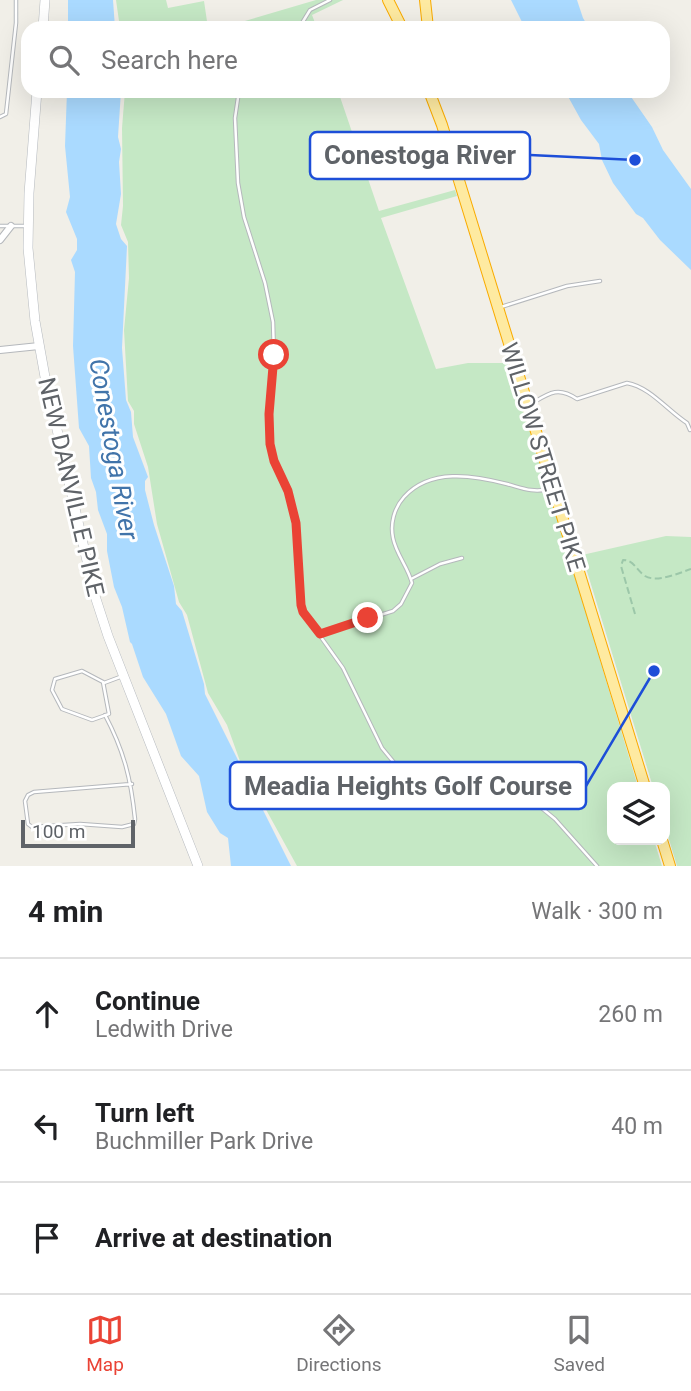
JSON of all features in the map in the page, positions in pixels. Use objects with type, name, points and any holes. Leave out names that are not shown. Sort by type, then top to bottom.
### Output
[{"type":"highway","points":[[388,0],[398,21]]},
{"type":"highway","points":[[425,0],[427,21]]},
{"type":"highway","name":"WILLOW STREET PIKE","points":[[432,98],[643,782]]},
{"type":"highway","name":"WILLOW STREET PIKE","points":[[439,98],[442,125]]},
{"type":"highway","points":[[664,845],[670,866]]},
{"type":"main road","points":[[44,21],[45,0]]},
{"type":"main road","name":"NEW DANVILLE PIKE","points":[[36,98],[27,226],[29,272],[39,346],[95,596],[123,676],[198,866]]},
{"type":"street","points":[[0,240],[11,226]]},
{"type":"street","points":[[0,350],[39,346]]},
{"type":"lane","points":[[0,117],[6,114],[16,0]]},
{"type":"lane","points":[[303,21],[310,10],[330,0]]},
{"type":"lane","points":[[238,98],[235,118],[238,183],[244,217],[265,283],[273,321],[270,444],[274,461],[288,491],[296,523],[303,612],[343,668],[382,748],[396,765],[409,773],[484,782],[527,796],[555,819],[597,866]]},
{"type":"lane","points":[[0,226],[27,226]]},
{"type":"lane","points":[[498,307],[567,286],[600,281]]},
{"type":"lane","points":[[528,405],[551,391],[558,390],[578,399],[627,383],[634,384],[687,423],[690,430]]},
{"type":"lane","points":[[320,634],[393,611],[407,595],[412,583],[393,539],[392,524],[401,499],[418,486],[432,480],[461,475],[538,492],[553,488]]},
{"type":"lane","points":[[411,579],[440,564],[463,558]]},
{"type":"lane","points":[[103,682],[109,714],[92,720],[62,709],[52,690],[55,679],[82,671],[103,682],[123,676]]},
{"type":"lane","points":[[105,715],[123,752],[132,784],[134,824],[32,827],[28,824],[26,801],[28,795],[34,792],[132,784]]},
{"type":"path","points":[[635,614],[621,566],[623,560],[628,559],[645,576],[653,578],[691,569]]},
{"type":"green space","points":[[116,0],[166,0],[168,8],[204,1],[207,21],[119,21]]},
{"type":"green space","points":[[316,0],[343,0],[312,15],[314,21],[245,21]]},
{"type":"green space","points":[[124,98],[340,98],[379,211],[455,190],[457,196],[381,218],[436,369],[468,363],[508,363],[637,782],[607,782],[607,845],[656,845],[662,866],[297,866],[241,764],[227,725],[208,693],[187,615],[179,602],[157,524],[148,467],[134,424],[134,411],[128,401],[124,330],[129,278],[128,242],[121,225]]},
{"type":"green space","points":[[666,536],[691,537],[691,866],[677,866],[670,843],[670,782],[651,782],[582,555]]},
{"type":"water","points":[[68,0],[113,0],[114,21],[68,21]]},
{"type":"water","points":[[511,0],[577,0],[585,21],[522,21]]},
{"type":"water","points":[[67,98],[121,98],[118,137],[121,149],[121,194],[116,224],[121,239],[127,246],[122,348],[126,400],[131,412],[133,437],[148,477],[145,490],[154,525],[205,694],[291,866],[231,866],[228,838],[220,833],[207,812],[199,776],[181,756],[166,714],[143,677],[130,642],[114,587],[107,551],[107,534],[91,478],[89,446],[79,428],[73,346],[75,272],[71,260],[77,250],[77,239],[66,212],[70,197],[65,146]]},
{"type":"water","points":[[569,98],[632,98],[652,127],[663,150],[691,189],[691,270],[660,240],[643,218],[636,214],[613,183],[602,160],[599,144]]},
{"type":"place","name":"Conestoga River","points":[[635,160]]},
{"type":"place","name":"Meadia Heights Golf Course","points":[[654,671]]},
{"type":"route","points":[[274,355],[269,414],[270,444],[293,507],[303,612],[320,634],[368,618]]}]
